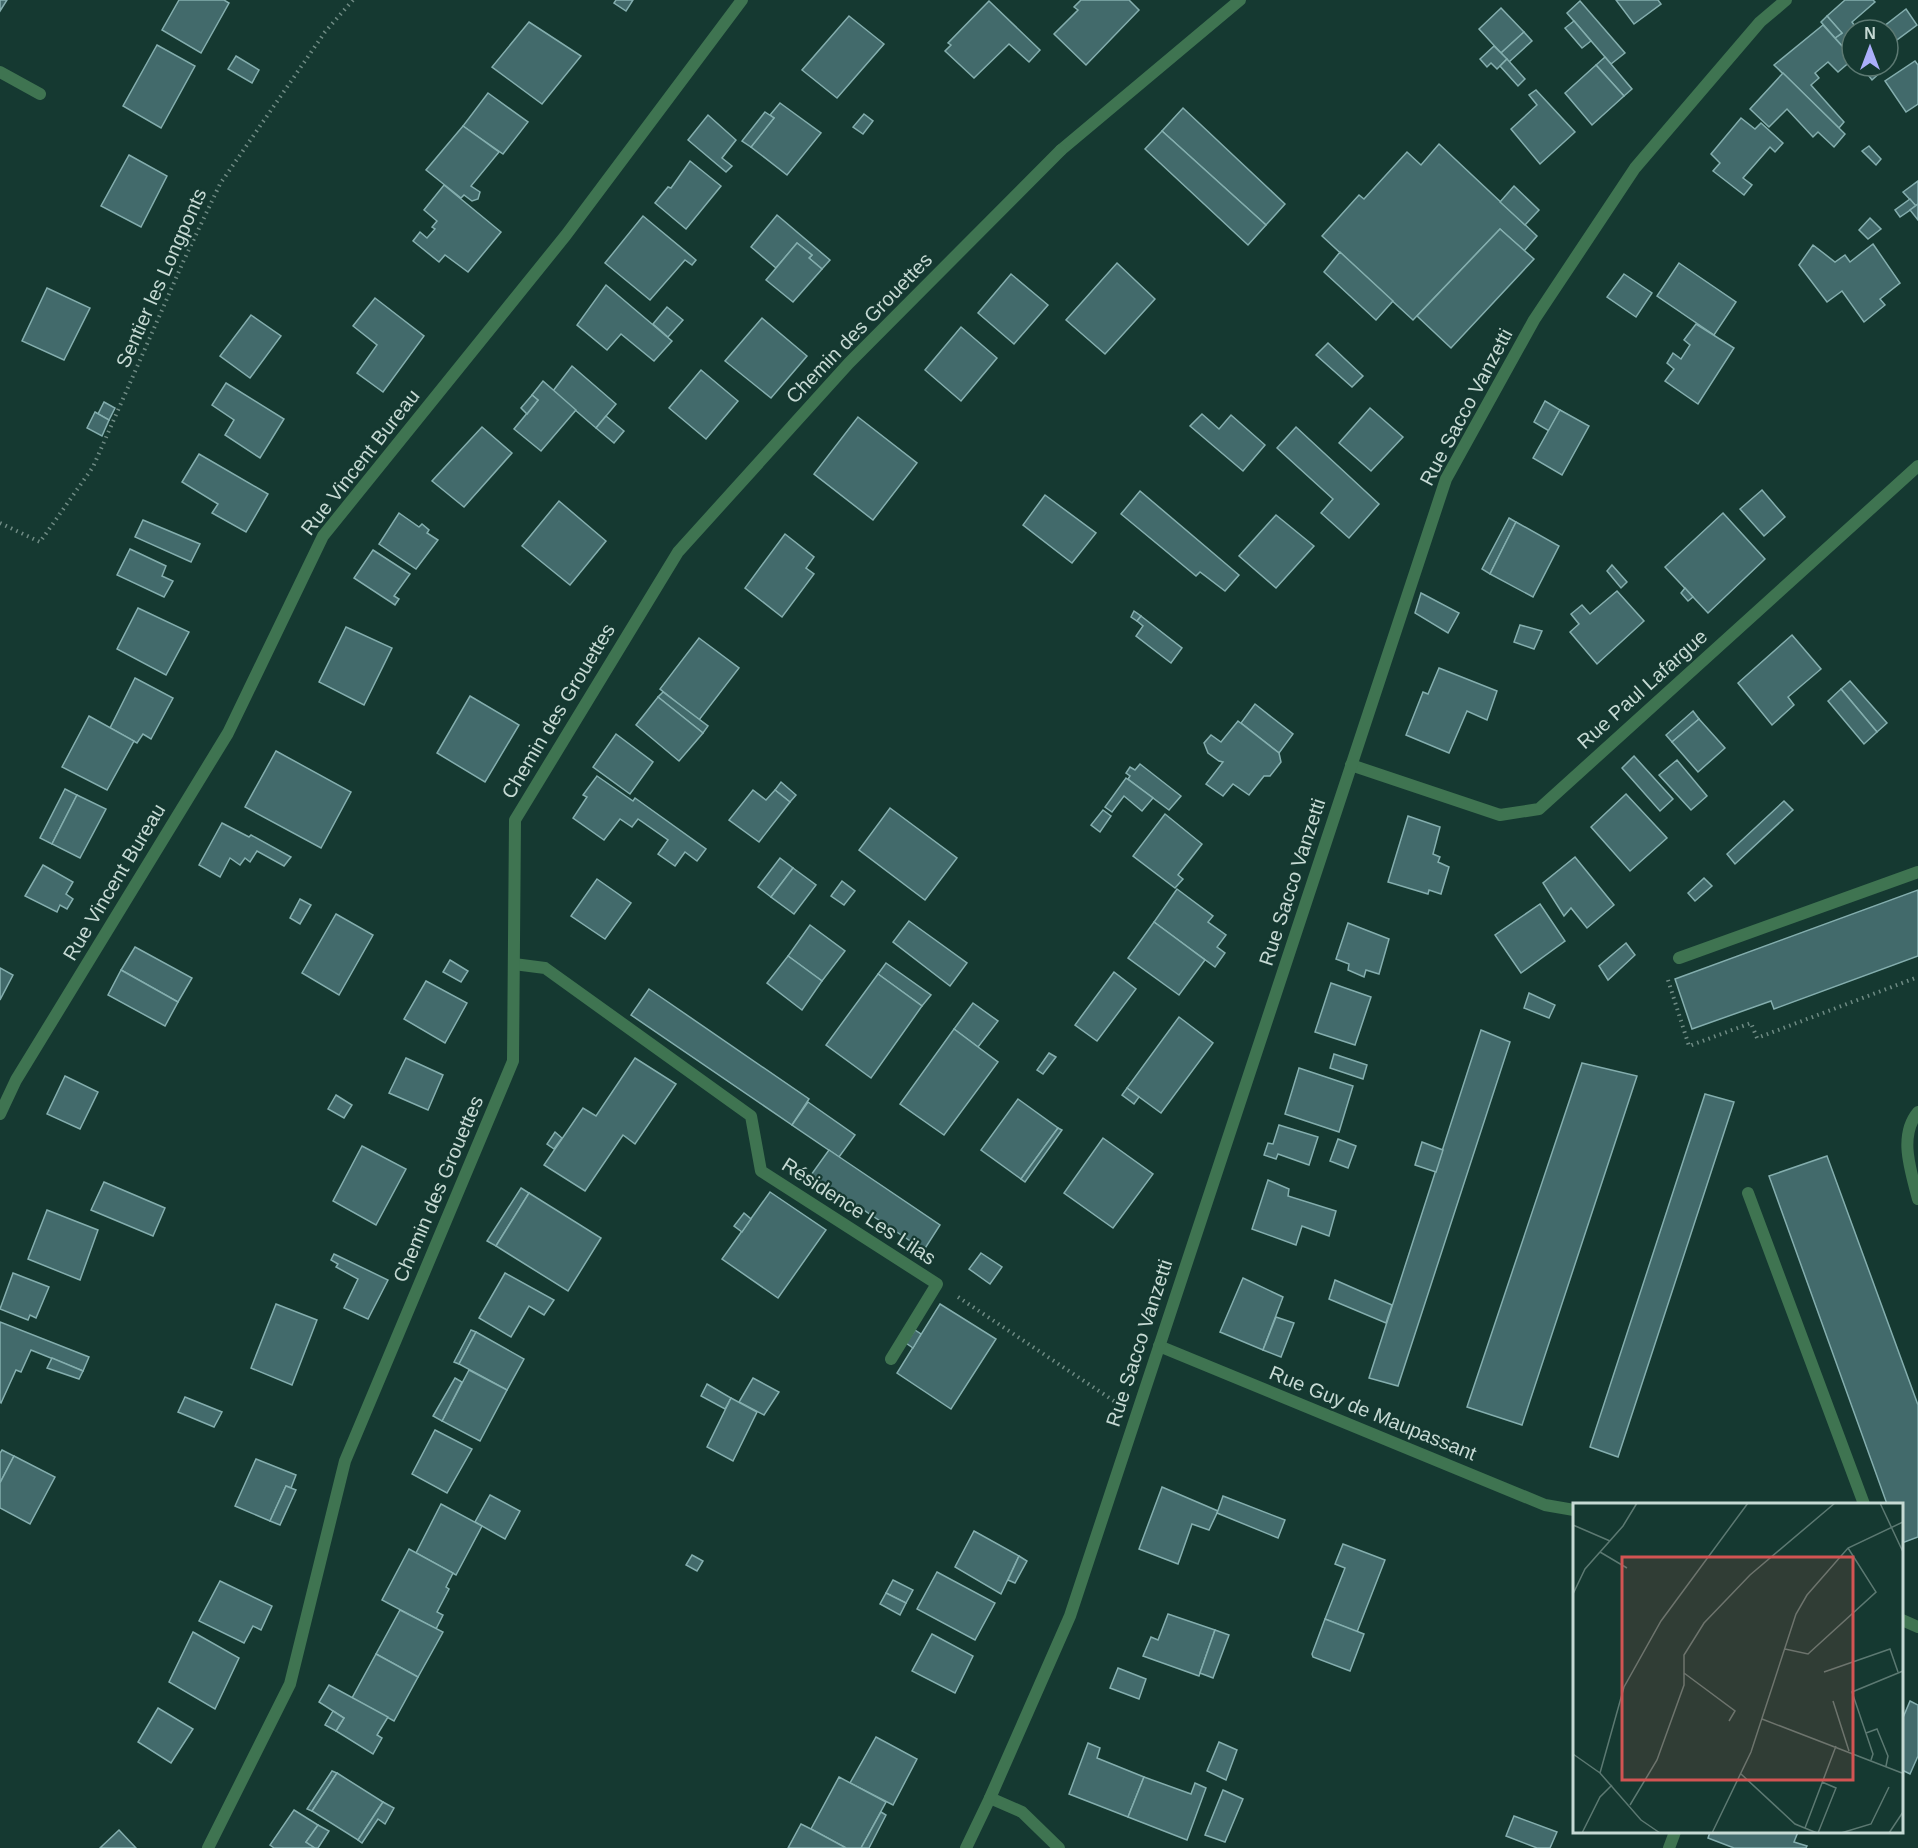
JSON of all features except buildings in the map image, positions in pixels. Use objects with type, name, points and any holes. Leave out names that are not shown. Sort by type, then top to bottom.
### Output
[{"type":"street","name":"Rue Vincent Bureau","points":[[0,1114],[16,1080],[228,732],[323,536],[566,235],[742,0]]},
{"type":"street","name":"Chemin des Grouettes","points":[[208,1848],[290,1684],[345,1461],[513,1061],[515,819],[678,552],[849,363],[1061,150],[1240,0]]},
{"type":"street","name":"Rue Sacco Vanzetti","points":[[966,1848],[1070,1616],[1446,479],[1534,320],[1635,168],[1760,22],[1786,0]]},
{"type":"street","points":[[0,72],[40,94]]},
{"type":"street","name":"Rue Paul Lafargue","points":[[1351,765],[1500,815],[1539,808],[1918,466]]},
{"type":"street","points":[[1679,958],[1918,872]]},
{"type":"street","name":"Résidence Les Lilas","points":[[514,964],[545,968],[751,1116],[760,1171],[937,1284],[891,1359]]},
{"type":"street","points":[[1918,1112],[1910,1121],[1907,1151],[1918,1199]]},
{"type":"street","points":[[1748,1193],[1864,1503]]},
{"type":"street","name":"Rue Guy de Maupassant","points":[[1159,1346],[1545,1505],[1573,1510]]},
{"type":"street","points":[[1903,1620],[1918,1627]]},
{"type":"street","points":[[990,1798],[1022,1812],[1059,1848]]},
{"type":"street","points":[[1669,1848],[1675,1833]]},
{"type":"path","name":"Sentier les Longponts","points":[[0,523],[40,542],[93,467],[220,184],[326,32],[353,0]]},
{"type":"path","points":[[1679,958],[1663,966],[1689,1046],[1751,1023],[1757,1038],[1918,977]]},
{"type":"path","points":[[937,1284],[1116,1402],[1138,1410]]}]
